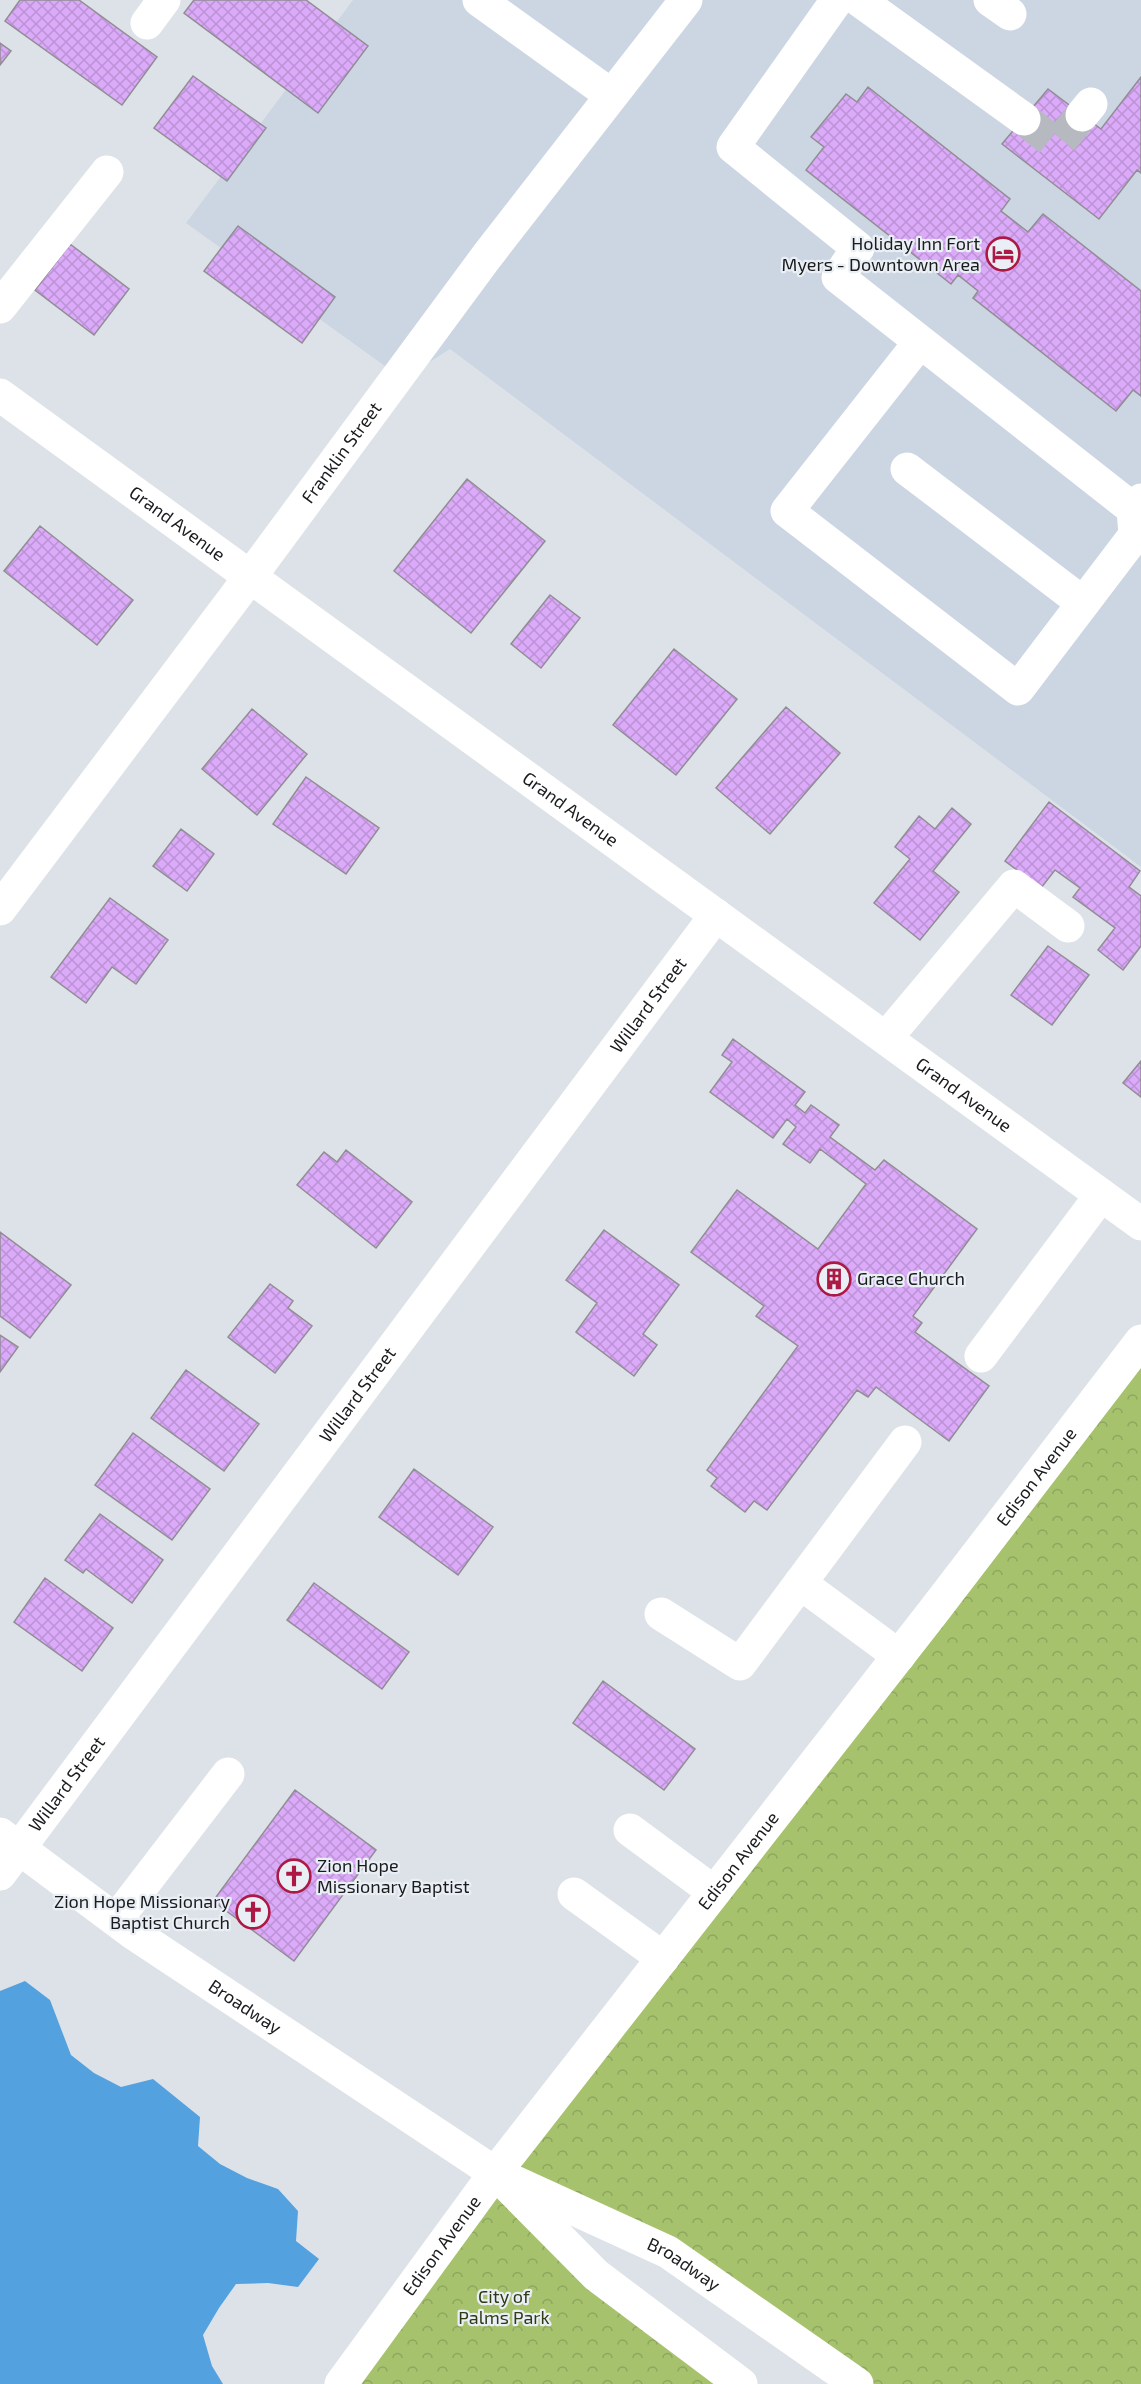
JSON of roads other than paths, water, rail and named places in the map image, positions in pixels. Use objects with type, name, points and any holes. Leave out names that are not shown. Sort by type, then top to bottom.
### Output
[{"type":"street","points":[[479,0],[611,95]]},
{"type":"street","name":"Franklin Street","points":[[0,909],[250,577],[470,278],[686,0]]},
{"type":"street","points":[[837,0],[733,147],[858,248],[838,277],[920,342],[1137,505],[1135,535],[1018,689],[787,512],[920,342]]},
{"type":"street","points":[[859,0],[1024,118]]},
{"type":"street","points":[[0,307],[107,172]]},
{"type":"street","name":"Grand Avenue","points":[[0,394],[1141,1224]]},
{"type":"street","points":[[907,469],[1083,603]]},
{"type":"street","points":[[886,1038],[1014,886],[1068,926]]},
{"type":"street","name":"Willard Street","points":[[6,1852],[716,915]]},
{"type":"street","points":[[981,1356],[1101,1195]]},
{"type":"street","name":"Edison Avenue","points":[[341,2384],[495,2173],[899,1656],[1141,1341]]},
{"type":"street","points":[[661,1614],[740,1664],[905,1442]]},
{"type":"street","points":[[800,1583],[899,1656]]},
{"type":"street","points":[[116,1920],[228,1774]]},
{"type":"street","points":[[630,1830],[714,1892]]},
{"type":"street","name":"Broadway","points":[[6,1852],[116,1920],[495,2173],[668,2252],[857,2384]]},
{"type":"street","points":[[574,1894],[663,1958]]},
{"type":"street","name":"Broadway","points":[[495,2173],[596,2275],[741,2384]]},
{"type":"water","points":[[25,1981],[50,2000],[71,2055],[94,2073],[121,2087],[153,2079],[200,2117],[198,2146],[220,2164],[247,2178],[278,2189],[298,2211],[296,2241],[319,2259],[298,2287],[268,2283],[236,2284],[203,2335],[212,2366],[223,2384],[0,2384],[0,1991]]},
{"type":"tunnel","points":[[1024,119],[1057,145],[1082,115]]},
{"type":"place","name":"Holiday Inn Fort Myers - Downtown Area","points":[[1003,254]]},
{"type":"place","name":"Grace Church","points":[[834,1279]]},
{"type":"place","name":"Zion Hope Missionary Baptist","points":[[294,1876]]},
{"type":"place","name":"Zion Hope Missionary Baptist Church","points":[[253,1912]]},
{"type":"park label","name":"City of Palms Park","points":[[504,2307]]}]
